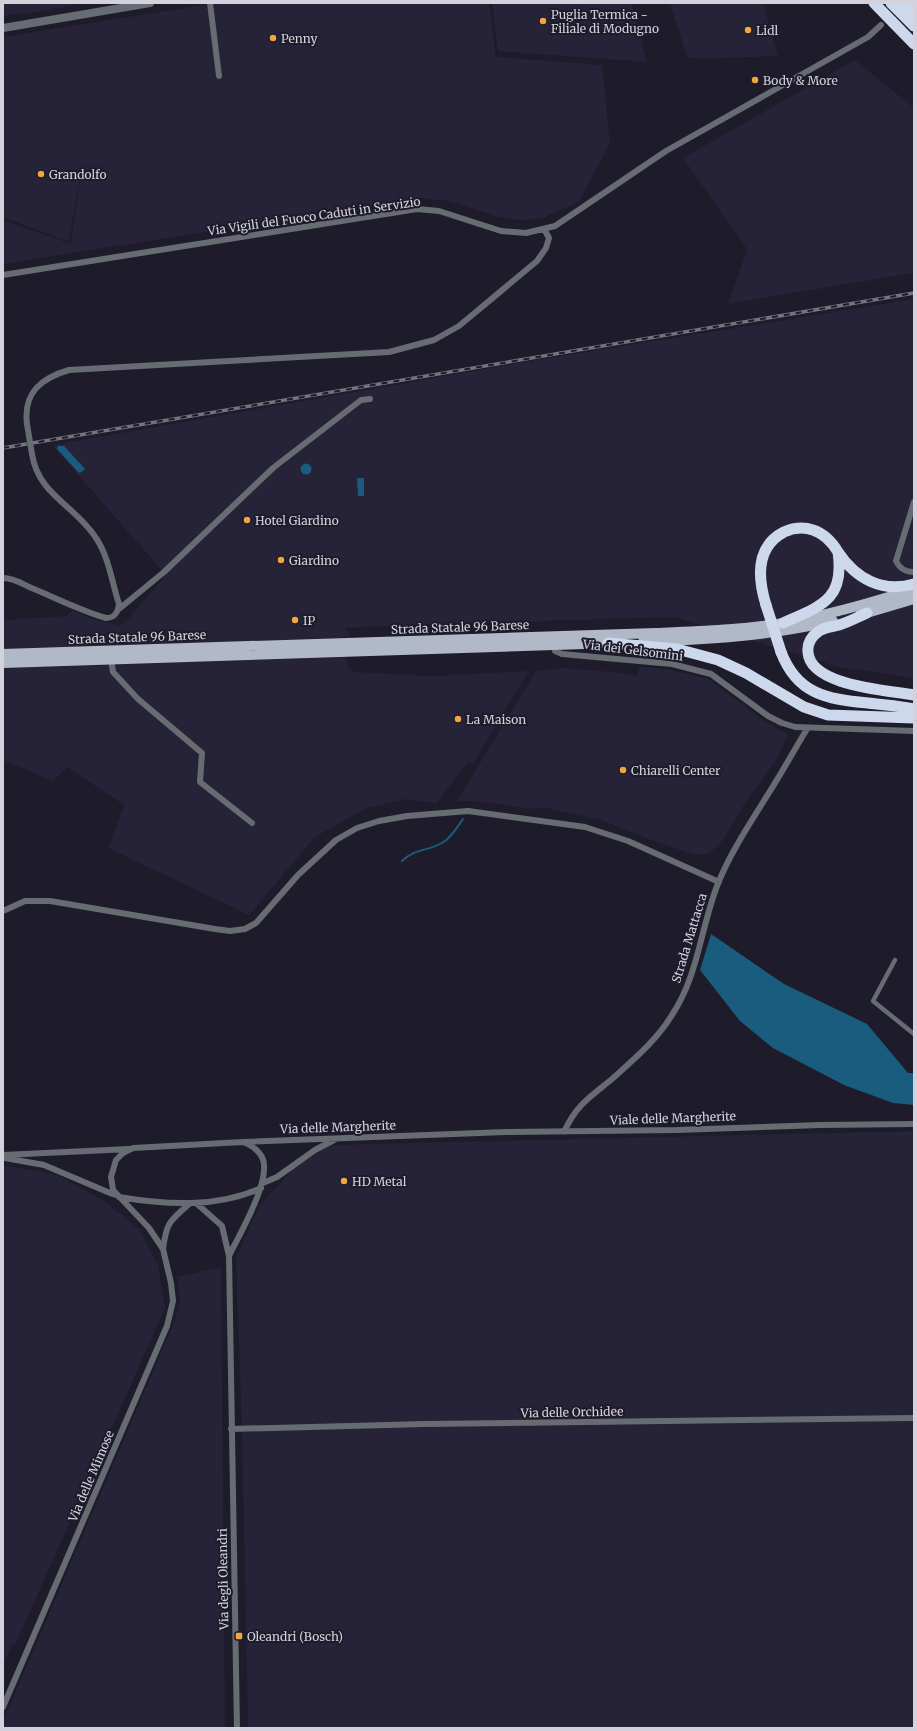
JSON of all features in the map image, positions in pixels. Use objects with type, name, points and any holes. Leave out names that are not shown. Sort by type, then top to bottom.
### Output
[{"type":"highway","points":[[874,3],[914,44]]},
{"type":"highway","points":[[891,3],[914,26]]},
{"type":"highway","points":[[905,3],[914,12]]},
{"type":"highway","points":[[914,584],[892,588],[877,584],[854,570],[829,539],[813,530],[798,528],[789,530],[777,536],[767,546],[761,562],[760,583],[766,605],[785,663],[797,680],[822,696],[844,701],[914,708]]},
{"type":"highway","points":[[783,623],[817,607],[834,592],[840,576],[838,552]]},
{"type":"highway","points":[[867,613],[843,624],[823,629],[815,634],[810,640],[808,646],[809,659],[819,671],[834,680],[914,695]]},
{"type":"highway","points":[[608,643],[677,648],[718,660],[746,673],[800,705],[828,715],[914,718]]},
{"type":"main road","name":"Strada Statale 96 Barese","points":[[3,654],[656,633],[738,629],[783,623],[845,610],[914,589]]},
{"type":"main road","name":"Strada Statale 96 Barese","points":[[3,663],[717,639],[753,636],[813,626],[867,613],[914,599]]},
{"type":"street","points":[[3,28],[150,3]]},
{"type":"street","points":[[210,3],[219,76]]},
{"type":"street","name":"Via Vigili del Fuoco Caduti in Servizio","points":[[3,275],[417,209],[439,211],[501,231],[526,233],[544,229],[554,226],[580,210],[666,151],[868,37],[881,25]]},
{"type":"street","points":[[119,609],[119,604],[106,559],[96,537],[81,519],[43,484],[33,465],[26,413],[28,404],[35,389],[49,376],[69,370],[389,352],[434,340],[459,326],[537,261],[548,243],[549,238],[544,229]]},
{"type":"street","points":[[3,578],[10,578],[18,581],[33,589],[106,618],[112,617],[117,614],[119,609],[164,572],[273,468],[361,400],[370,399]]},
{"type":"street","points":[[914,502],[896,561],[902,569],[907,572],[914,572]]},
{"type":"street","name":"Via dei Gelsomini","points":[[555,645],[555,651],[562,654],[672,664],[711,674],[768,716],[782,723],[807,728],[816,727],[914,731]]},
{"type":"street","points":[[111,659],[113,672],[138,699],[202,753],[200,782],[252,823]]},
{"type":"street","name":"Strada Mattacca","points":[[564,1132],[574,1112],[627,1065],[657,1035],[673,1015],[683,997],[692,972],[719,882],[741,837],[807,728]]},
{"type":"street","points":[[3,911],[25,901],[50,901],[208,928],[230,931],[245,929],[256,923],[298,875],[336,840],[357,828],[379,821],[407,816],[468,811],[585,827],[628,841],[719,882]]},
{"type":"street","points":[[895,960],[873,1000],[914,1034]]},
{"type":"street","name":"Viale delle Margherite","points":[[433,1135],[506,1132],[914,1124]]},
{"type":"street","name":"Via delle Margherite","points":[[3,1157],[243,1142],[433,1135]]},
{"type":"street","points":[[3,1157],[44,1165],[118,1196],[162,1203],[193,1203],[239,1197],[277,1177],[315,1150],[337,1138]]},
{"type":"street","points":[[229,1256],[262,1186],[265,1173],[263,1158],[253,1146],[243,1142]]},
{"type":"street","points":[[132,1148],[123,1153],[116,1160],[112,1168],[110,1177],[113,1190],[149,1228],[163,1249]]},
{"type":"street","points":[[163,1249],[165,1231],[172,1218],[193,1203]]},
{"type":"street","points":[[193,1203],[222,1226],[229,1256]]},
{"type":"street","name":"Via delle Mimose","points":[[3,1707],[167,1326],[173,1301],[171,1283],[163,1249]]},
{"type":"street","name":"Via degli Oleandri","points":[[229,1256],[237,1728]]},
{"type":"street","name":"Via delle Orchidee","points":[[231,1429],[425,1424],[914,1418]]},
{"type":"shaded area","points":[[3,3],[77,3],[76,5],[18,15],[18,13],[3,16]]},
{"type":"shaded area","points":[[216,3],[489,3],[496,57],[602,65],[610,143],[579,202],[540,219],[519,220],[499,217],[449,201],[420,198],[3,264],[3,220],[71,244],[82,167],[69,242],[3,217],[3,37]]},
{"type":"shaded area","points":[[492,3],[631,3],[647,62],[498,51]]},
{"type":"shaded area","points":[[670,3],[763,3],[778,56],[697,59],[687,57]]},
{"type":"shaded area","points":[[855,60],[914,108],[914,273],[728,304],[747,249],[683,158]]},
{"type":"shaded area","points":[[914,299],[914,678],[839,667],[674,617],[345,628],[351,636],[342,637],[348,667],[355,672],[431,676],[529,671],[473,764],[469,761],[437,803],[406,799],[366,808],[315,837],[249,915],[108,848],[124,805],[67,767],[53,781],[3,760],[3,620],[67,616],[72,610],[93,619],[119,626],[129,618],[166,575],[52,445],[543,359]]},
{"type":"shaded area","name":"Chiarelli Center","points":[[639,667],[667,669],[708,679],[766,722],[788,734],[777,758],[745,803],[723,840],[712,851],[706,854],[695,855],[601,820],[546,808],[534,809],[475,801],[457,801],[536,671],[561,668],[612,672],[637,676]]},
{"type":"shaded area","points":[[914,1131],[914,1728],[248,1728],[242,1430],[236,1257],[260,1205],[293,1169],[330,1145]]},
{"type":"shaded area","points":[[3,1165],[58,1175],[104,1201],[139,1229],[158,1265],[165,1308],[15,1645],[12,1644],[3,1665]]},
{"type":"shaded area","points":[[221,1267],[225,1728],[3,1728],[3,1721],[175,1320],[180,1300],[177,1277]]},
{"type":"water","points":[[58,446],[64,446],[85,469],[80,473],[78,472],[57,449]]},
{"type":"water","points":[[304,464],[308,464],[310,465],[310,473],[304,474],[301,471],[301,467]]},
{"type":"water","points":[[357,478],[364,478],[364,496],[358,496]]},
{"type":"water","points":[[711,934],[784,984],[867,1024],[908,1073],[914,1073],[914,1105],[893,1103],[844,1085],[773,1048],[740,1021],[700,970]]},
{"type":"waterway","points":[[402,861],[418,851],[434,847],[448,839],[463,819]]},
{"type":"railway","points":[[3,448],[914,293]]},
{"type":"place","name":"Puglia Termica - Filiale di Modugno","points":[[543,21]]},
{"type":"place","name":"Lidl","points":[[748,30]]},
{"type":"place","name":"Penny","points":[[273,38]]},
{"type":"place","name":"Body & More","points":[[755,80]]},
{"type":"place","name":"Grandolfo","points":[[41,174]]},
{"type":"place","name":"Hotel Giardino","points":[[247,520]]},
{"type":"place","name":"Giardino","points":[[281,560]]},
{"type":"place","name":"IP","points":[[295,620]]},
{"type":"place","name":"La Maison","points":[[458,719]]},
{"type":"place","name":"Chiarelli Center","points":[[623,770]]},
{"type":"place","name":"HD Metal","points":[[344,1181]]},
{"type":"place","name":"Oleandri (Bosch)","points":[[239,1636]]}]
